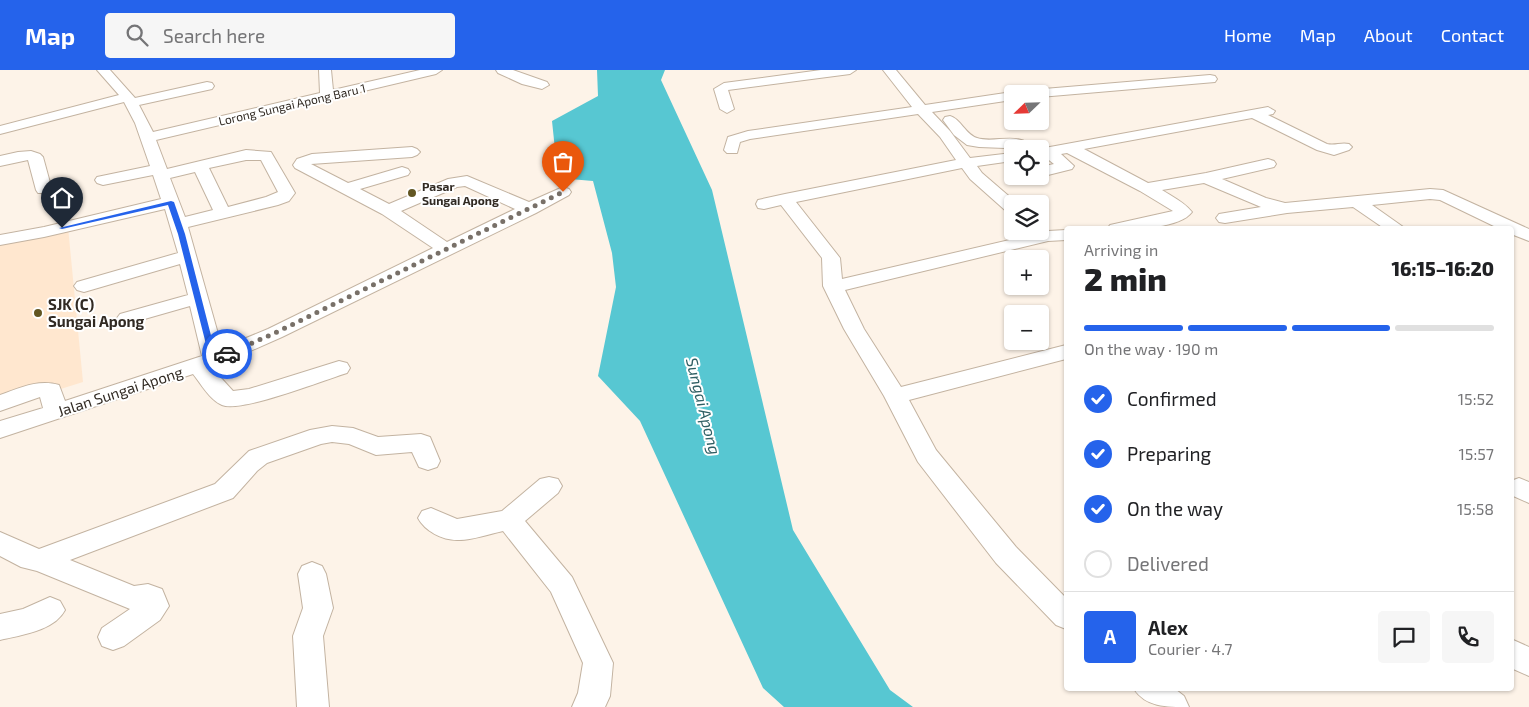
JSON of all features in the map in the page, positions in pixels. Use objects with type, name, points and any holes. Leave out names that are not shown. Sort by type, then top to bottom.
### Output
[{"type":"street","points":[[103,70],[130,100],[147,138],[171,202],[198,298],[205,362],[217,389],[228,399],[251,396],[339,368]]},
{"type":"street","points":[[325,70],[326,96]]},
{"type":"street","name":"Lorong Sungai Apong Baru 1","points":[[147,138],[436,70]]},
{"type":"street","points":[[502,70],[527,81],[542,85]]},
{"type":"street","points":[[727,109],[721,89],[850,70]]},
{"type":"street","points":[[889,70],[921,109],[952,133],[972,142],[1004,142]]},
{"type":"street","points":[[735,74],[738,78],[753,83]]},
{"type":"street","points":[[1049,93],[1210,79]]},
{"type":"street","points":[[0,130],[130,100],[207,86]]},
{"type":"street","points":[[732,150],[734,140],[748,136],[1004,97]]},
{"type":"street","points":[[957,104],[965,112],[950,115],[949,119],[952,133],[964,163],[1004,200]]},
{"type":"street","points":[[1049,151],[1268,111]]},
{"type":"street","points":[[1252,114],[1322,147],[1334,150],[1344,147]]},
{"type":"street","points":[[1070,148],[1146,188],[1177,206],[1183,212],[1177,216],[1130,226]]},
{"type":"street","points":[[412,152],[312,159],[302,162],[301,165],[388,210],[446,249]]},
{"type":"street","points":[[0,160],[29,155],[35,157],[44,190]]},
{"type":"street","points":[[103,180],[160,172],[246,155],[266,155],[287,193],[283,197],[272,201],[178,224]]},
{"type":"street","points":[[1049,155],[1066,166],[1049,170]]},
{"type":"street","points":[[764,204],[964,163],[1004,158]]},
{"type":"street","points":[[992,160],[1004,170]]},
{"type":"street","points":[[1146,188],[1206,178],[1268,164]]},
{"type":"street","points":[[200,165],[223,213]]},
{"type":"street","points":[[347,188],[402,172]]},
{"type":"street","points":[[1206,178],[1261,202],[1287,208]]},
{"type":"street","points":[[388,210],[454,182],[466,181],[522,205]]},
{"type":"street","name":"Jalan Sungai Apong","points":[[0,432],[205,362],[275,333],[446,249],[522,205],[563,192]]},
{"type":"street","points":[[1225,218],[1287,208],[1430,194],[1443,195],[1508,226]]},
{"type":"street","points":[[785,199],[831,258],[833,286],[854,329],[895,396],[927,456],[1006,554],[1064,614]]},
{"type":"street","points":[[0,240],[44,232],[171,202]]},
{"type":"street","points":[[1357,202],[1393,226]]},
{"type":"street","points":[[480,216],[522,205]]},
{"type":"street","points":[[1514,229],[1529,236]]},
{"type":"street","points":[[833,286],[857,282],[1051,234]]},
{"type":"street","points":[[84,286],[187,256]]},
{"type":"street","points":[[128,318],[198,298]]},
{"type":"street","points":[[895,396],[1064,356]]},
{"type":"street","points":[[0,403],[38,390],[51,390],[56,412]]},
{"type":"street","points":[[40,560],[224,491],[232,485],[249,462],[258,457],[318,436],[332,434],[353,436],[376,446],[421,443],[428,461]]},
{"type":"street","points":[[431,518],[442,526],[457,530],[509,520],[549,486]]},
{"type":"street","points":[[509,520],[562,585],[598,663],[594,696],[588,707]]},
{"type":"street","points":[[0,543],[31,559],[40,560],[133,598],[148,596],[152,598],[154,606],[150,611],[114,637]]},
{"type":"street","points":[[312,574],[318,608],[308,636],[313,707]]},
{"type":"street","points":[[0,627],[28,621],[50,610]]},
{"type":"street","points":[[1514,654],[1529,662]]},
{"type":"street","points":[[1153,691],[1173,707]]},
{"type":"shaded area","name":"SJK (C) Sungai Apong","points":[[68,227],[83,382],[0,408],[0,243]]},
{"type":"water","name":"Sungai Apong","points":[[597,70],[665,70],[661,80],[712,190],[793,530],[890,690],[913,707],[784,707],[763,688],[640,421],[598,376],[616,287],[612,253],[593,181],[558,178],[552,121],[598,96]]},
{"type":"way so far","points":[[227,354],[275,333],[563,192]]},
{"type":"place","name":"Pasar Sungai Apong","points":[[412,193]]},
{"type":"place","name":"SJK (C) Sungai Apong","points":[[38,313]]},
{"type":"route","points":[[62,228],[171,202],[182,234],[214,360],[227,354]]}]
